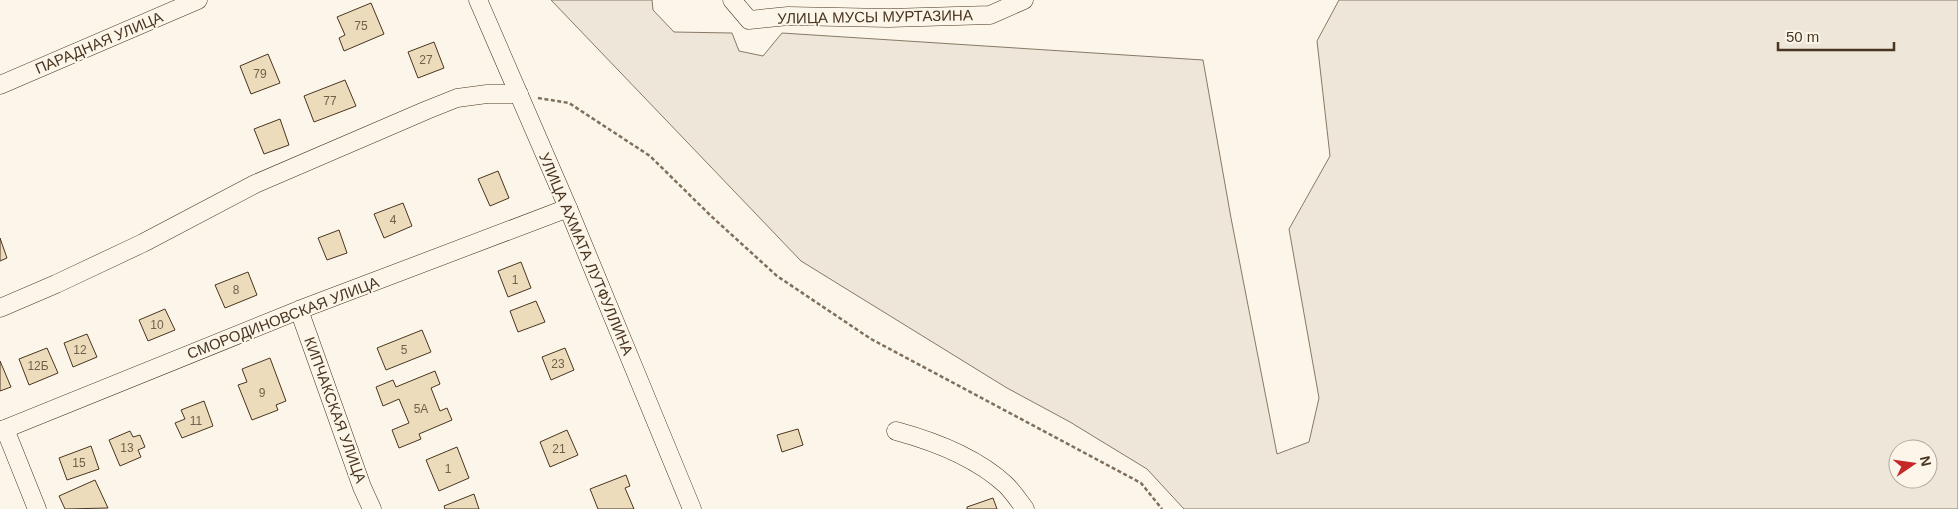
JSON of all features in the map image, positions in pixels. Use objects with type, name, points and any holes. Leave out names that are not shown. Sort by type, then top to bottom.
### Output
[{"type":"street","name":"ПАРАДНАЯ УЛИЦА","points":[[0,85],[198,0]]},
{"type":"street","name":"УЛИЦА АХМАТА ЛУТФУЛЛИНА","points":[[478,0],[568,208],[692,509]]},
{"type":"street","name":"УЛИЦА МУСЫ МУРТАЗИНА","points":[[732,0],[749,20],[788,16],[889,18],[990,15],[1024,0]]},
{"type":"street","points":[[0,308],[143,243],[255,184],[427,110],[458,98],[487,94],[519,94]]},
{"type":"street","name":"СМОРОДИНОВСКАЯ УЛИЦА","points":[[2,430],[299,310],[568,208]]},
{"type":"street","name":"КИПЧАКСКАЯ УЛИЦА","points":[[299,310],[362,487],[372,509]]},
{"type":"street","points":[[2,430],[37,509]]},
{"type":"street","points":[[896,431],[924,439],[982,467],[1006,485],[1025,509]]},
{"type":"path","points":[[519,94],[569,103],[642,150],[777,276],[871,339],[1141,482],[1162,509]]},
{"type":"shaded area","points":[[551,0],[652,0],[653,10],[674,32],[732,33],[739,51],[763,56],[782,33],[1203,60],[1231,218],[1277,454],[1309,442],[1319,398],[1289,229],[1330,156],[1317,41],[1339,0],[1958,0],[1958,509],[1184,509],[1147,469],[1070,422],[1007,388],[801,261]]},
{"type":"building","points":[[371,3],[384,34],[344,51],[339,38],[345,35],[337,17]]},
{"type":"building","points":[[434,42],[444,68],[418,78],[408,52]]},
{"type":"building","points":[[268,54],[280,83],[251,94],[240,66]]},
{"type":"building","points":[[345,80],[356,106],[314,122],[304,96]]},
{"type":"building","points":[[280,119],[289,145],[264,154],[254,129]]},
{"type":"building","points":[[498,171],[509,198],[490,206],[478,179]]},
{"type":"building","points":[[403,203],[412,226],[384,238],[374,214]]},
{"type":"building","points":[[339,230],[347,253],[327,260],[318,238]]},
{"type":"building","points":[[0,238],[7,258],[0,261]]},
{"type":"building","points":[[521,262],[531,288],[508,297],[498,271]]},
{"type":"building","points":[[248,272],[257,295],[225,308],[215,285]]},
{"type":"building","points":[[536,301],[545,322],[518,332],[510,311]]},
{"type":"building","points":[[165,309],[175,330],[148,341],[139,320]]},
{"type":"building","points":[[422,330],[431,352],[386,370],[377,348]]},
{"type":"building","points":[[87,334],[97,357],[73,367],[64,343]]},
{"type":"building","points":[[47,348],[58,373],[29,385],[19,359]]},
{"type":"building","points":[[565,348],[574,370],[551,380],[542,357]]},
{"type":"building","points":[[270,358],[286,401],[276,405],[278,410],[252,420],[238,385],[247,382],[242,369]]},
{"type":"building","points":[[0,361],[11,387],[0,391]]},
{"type":"building","points":[[435,371],[440,384],[431,388],[440,411],[447,408],[452,420],[419,434],[421,439],[399,448],[392,430],[409,423],[399,399],[383,406],[376,387],[393,380],[396,387]]},
{"type":"building","points":[[204,401],[213,426],[182,438],[175,423],[185,419],[181,410]]},
{"type":"building","points":[[798,429],[803,445],[782,452],[777,435]]},
{"type":"building","points":[[567,430],[578,455],[550,467],[540,442]]},
{"type":"building","points":[[130,431],[133,437],[140,435],[145,447],[138,450],[141,457],[120,466],[109,440]]},
{"type":"building","points":[[91,446],[99,469],[67,480],[59,458]]},
{"type":"building","points":[[457,447],[469,478],[439,491],[426,460]]},
{"type":"building","points":[[626,475],[630,486],[625,488],[634,509],[598,509],[590,489]]},
{"type":"building","points":[[95,480],[108,508],[65,509],[59,496]]},
{"type":"building","points":[[474,494],[479,509],[445,509],[444,506]]},
{"type":"building","points":[[993,498],[997,509],[967,509],[967,507]]}]
